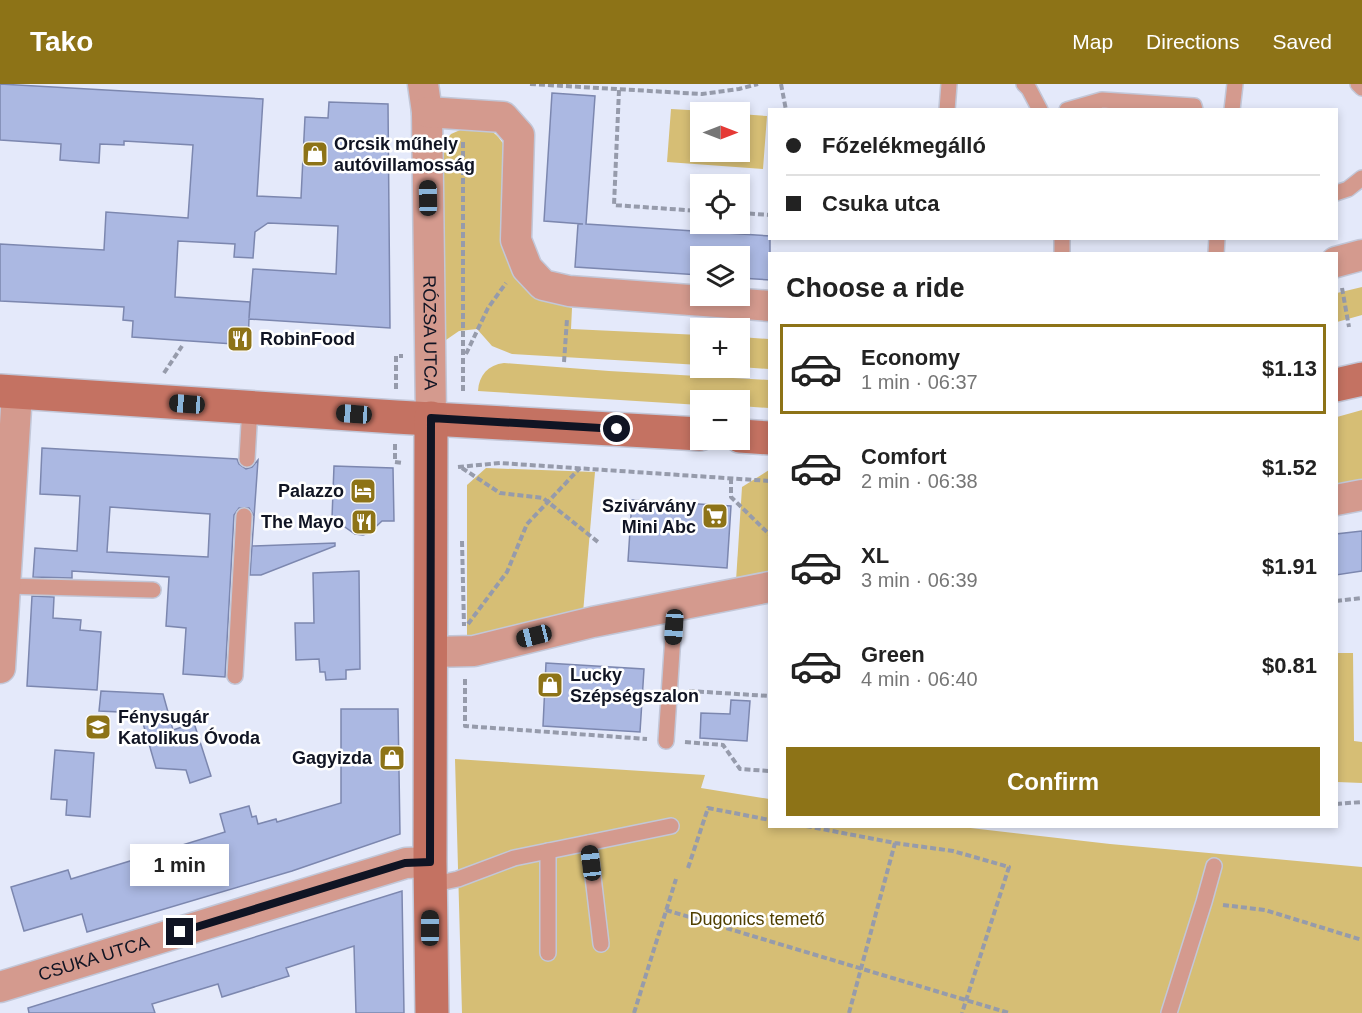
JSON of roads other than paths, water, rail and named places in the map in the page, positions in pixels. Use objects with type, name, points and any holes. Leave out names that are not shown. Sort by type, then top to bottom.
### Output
[{"type":"main road","points":[[1338,385],[1362,379]]},
{"type":"main road","points":[[8,392],[690,433]]},
{"type":"main road","name":"RÓZSA UTCA","points":[[432,1013],[430,652],[447,418]]},
{"type":"main road","points":[[750,437],[768,438]]},
{"type":"street","points":[[425,98],[462,114],[503,117],[519,135],[516,240],[527,268],[543,285],[569,291],[768,306]]},
{"type":"street","name":"RÓZSA UTCA","points":[[425,98],[447,418]]},
{"type":"street","points":[[1338,262],[1362,255]]},
{"type":"street","points":[[0,668],[5,586],[8,392]]},
{"type":"street","points":[[1338,500],[1362,495]]},
{"type":"street","points":[[430,652],[464,640],[474,651],[593,622],[768,587]]},
{"type":"street","name":"CSUKA UTCA","points":[[0,987],[405,863],[430,874]]},
{"type":"lane","points":[[947,108],[949,84]]},
{"type":"lane","points":[[1024,84],[1039,108]]},
{"type":"lane","points":[[1232,108],[1235,84]]},
{"type":"lane","points":[[1358,84],[1362,88]]},
{"type":"lane","points":[[1074,108],[1102,100],[1194,106],[1194,108]]},
{"type":"lane","points":[[1338,192],[1348,189],[1362,178]]},
{"type":"lane","points":[[247,459],[250,407]]},
{"type":"lane","points":[[235,676],[244,516]]},
{"type":"lane","points":[[5,586],[153,590]]},
{"type":"lane","points":[[666,741],[675,606]]},
{"type":"lane","points":[[430,874],[458,879],[514,858],[671,826]]},
{"type":"lane","points":[[589,843],[601,944]]},
{"type":"lane","points":[[548,851],[548,953]]},
{"type":"lane","points":[[1169,1013],[1214,866]]},
{"type":"place","name":"Orcsik műhely autóvillamosság","points":[[315,154]]},
{"type":"place","name":"RobinFood","points":[[240,339]]},
{"type":"place","name":"Palazzo","points":[[363,491]]},
{"type":"place","name":"Szivárvány Mini Abc","points":[[715,516]]},
{"type":"place","name":"The Mayo","points":[[364,522]]},
{"type":"place","name":"Lucky Szépségszalon","points":[[550,685]]},
{"type":"place","name":"Fénysugár Katolikus Óvoda","points":[[98,727]]},
{"type":"place","name":"Gagyizda","points":[[392,758]]},
{"type":"park label","name":"Dugonics temető","points":[[757,919]]}]
